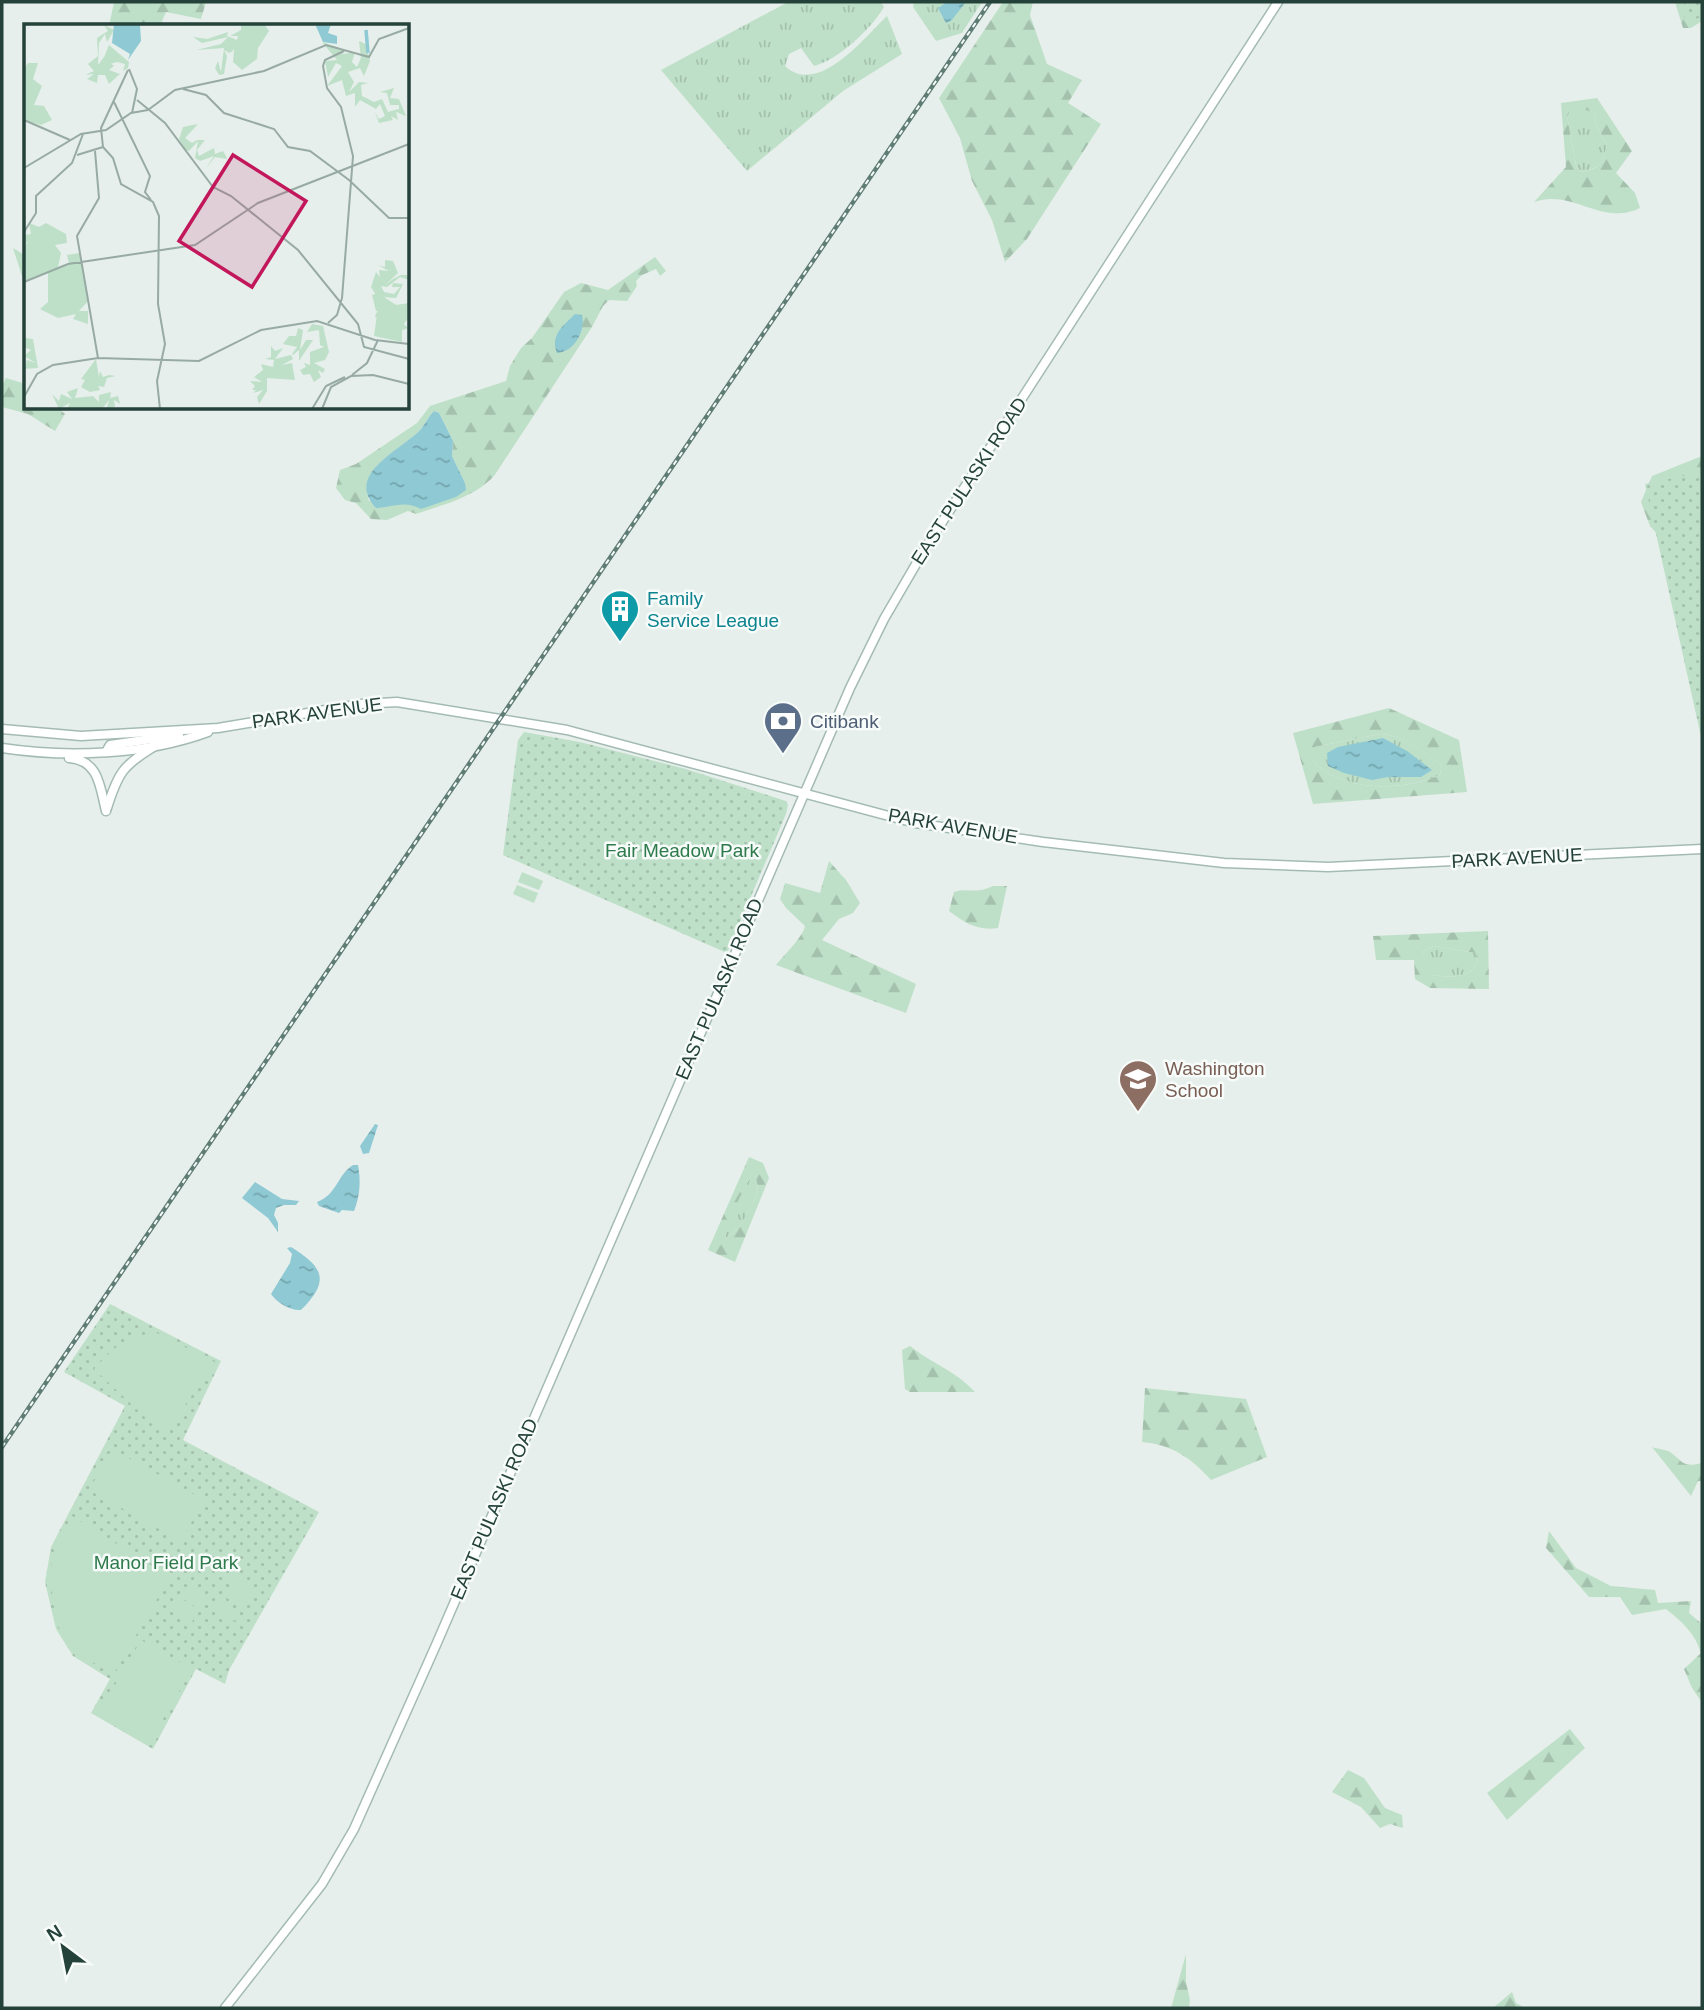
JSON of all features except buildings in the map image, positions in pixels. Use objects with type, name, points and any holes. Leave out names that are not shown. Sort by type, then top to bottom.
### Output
[{"type":"main road","name":"EAST PULASKI ROAD","points":[[225,2008],[322,1884],[360,1817],[868,651],[926,547],[1278,2]]},
{"type":"main road","name":"PARK AVENUE","points":[[2,748],[42,753],[106,752],[361,704],[397,702],[566,730],[915,822],[971,832],[1258,865],[1328,867],[1702,849]]},
{"type":"main road","name":"PARK AVENUE","points":[[2,729],[81,736],[218,729]]},
{"type":"main road","points":[[106,752],[110,745],[187,734],[202,729]]},
{"type":"main road","points":[[81,736],[98,739],[106,746],[106,752]]},
{"type":"main road","points":[[42,753],[88,763],[99,783],[106,811],[123,769],[134,758],[159,744]]},
{"type":"green space","points":[[114,2],[206,2],[201,19],[166,12],[161,24],[109,24]]},
{"type":"green space","points":[[788,2],[881,2],[884,7],[854,42],[823,63],[814,66],[801,48],[789,54],[785,66],[798,74],[826,70],[840,61],[887,16],[902,54],[843,91],[747,171],[661,70]]},
{"type":"green space","points":[[914,2],[982,2],[962,33],[936,41],[913,7]]},
{"type":"green space","points":[[1003,2],[1033,2],[1030,15],[1047,64],[1082,80],[1068,103],[1101,124],[1027,239],[1005,262],[992,220],[972,181],[960,138],[939,98]]},
{"type":"green space","points":[[1675,2],[1702,2],[1702,21],[1691,28],[1683,28]]},
{"type":"green space","points":[[1684,2],[1702,2],[1702,17],[1685,22]]},
{"type":"green space","points":[[1597,98],[1632,151],[1616,173],[1635,193],[1640,208],[1626,213],[1613,213],[1561,200],[1534,202],[1566,167],[1561,103]],"holes":[[[1576,108],[1594,112],[1596,125],[1607,145],[1600,165],[1581,172],[1576,165],[1568,110]]]},
{"type":"green space","points":[[1576,107],[1594,112],[1596,125],[1607,145],[1600,164],[1581,172],[1576,165],[1567,116],[1568,110]]},
{"type":"green space","points":[[13,248],[24,255],[24,278]]},
{"type":"green space","points":[[655,257],[666,271],[660,276],[656,269],[642,275],[636,281],[637,286],[627,301],[609,300],[603,306],[592,327],[494,476],[486,484],[448,503],[416,514],[408,511],[387,520],[371,519],[356,503],[345,500],[336,488],[340,470],[356,464],[417,423],[430,406],[506,381],[510,366],[521,348],[532,338],[564,292],[581,283],[608,290]],"holes":[[[434,411],[439,413],[453,441],[452,456],[465,483],[413,504],[369,501],[367,488],[375,468],[413,437]]]},
{"type":"green space","points":[[6,378],[24,383],[24,410],[60,410],[65,414],[55,431],[28,414],[2,407],[2,387]]},
{"type":"green space","points":[[1702,456],[1702,541],[1666,544],[1650,526],[1641,502],[1652,476]]},
{"type":"green space","points":[[1702,472],[1702,741],[1645,484]]},
{"type":"green space","points":[[1389,708],[1459,740],[1467,792],[1313,804],[1293,733]],"holes":[[[1380,734],[1413,745],[1442,765],[1440,775],[1409,784],[1375,786],[1342,779],[1314,762],[1314,747]]]},
{"type":"green space","name":"Fair Meadow Park","points":[[524,732],[580,742],[686,769],[786,801],[786,814],[727,953],[503,855],[518,740]]},
{"type":"green space","points":[[1380,734],[1398,737],[1421,750],[1442,765],[1440,775],[1408,784],[1374,786],[1342,779],[1314,762],[1314,747]]},
{"type":"green space","points":[[829,861],[846,880],[860,903],[853,913],[839,919],[822,940],[916,984],[906,1013],[776,965],[797,941],[805,926],[780,899],[785,883],[820,893]]},
{"type":"green space","points":[[522,872],[543,881],[539,890],[518,882]]},
{"type":"green space","points":[[517,885],[538,893],[534,903],[513,894]]},
{"type":"green space","points":[[993,886],[1007,886],[998,928],[972,925],[949,911],[954,892],[981,890]]},
{"type":"green space","points":[[1488,931],[1489,989],[1430,988],[1415,979],[1414,960],[1376,960],[1373,936]],"holes":[[[1434,946],[1475,953],[1478,962],[1474,968],[1464,975],[1451,977],[1432,975],[1422,952]]]},
{"type":"green space","points":[[1434,946],[1475,953],[1478,962],[1464,975],[1431,975],[1422,952]]},
{"type":"green space","points":[[749,1157],[763,1163],[769,1178],[735,1262],[708,1250]],"holes":[[[752,1174],[755,1175],[758,1189],[752,1204],[740,1225],[725,1239],[729,1218]]]},
{"type":"green space","points":[[752,1174],[755,1174],[758,1187],[755,1197],[740,1225],[725,1239],[728,1218]]},
{"type":"green space","name":"Manor Field Park","points":[[110,1304],[221,1361],[183,1440],[319,1512],[229,1670],[225,1684],[196,1669],[153,1749],[91,1713],[110,1679],[73,1656],[56,1629],[45,1582],[51,1547],[125,1406],[64,1372]]},
{"type":"green space","points":[[155,1332],[215,1362],[164,1435],[94,1369],[121,1344]]},
{"type":"green space","points":[[910,1346],[960,1378],[975,1392],[910,1392],[905,1389],[902,1350]]},
{"type":"green space","points":[[1145,1388],[1246,1399],[1267,1457],[1211,1480],[1181,1454],[1163,1446],[1142,1442]]},
{"type":"green space","points":[[1652,1447],[1666,1450],[1687,1464],[1702,1463],[1702,1481],[1698,1481],[1691,1496]]},
{"type":"green space","points":[[112,1449],[204,1500],[181,1541],[89,1490]]},
{"type":"green space","points":[[72,1516],[170,1577],[113,1675],[77,1652],[59,1628],[49,1577],[55,1547]]},
{"type":"green space","points":[[1549,1531],[1576,1568],[1611,1586],[1655,1590],[1658,1603],[1691,1601],[1689,1613],[1702,1624],[1701,1701],[1684,1669],[1701,1653],[1687,1628],[1666,1609],[1632,1615],[1620,1597],[1589,1597],[1546,1548]]},
{"type":"green space","points":[[234,1575],[254,1586],[249,1595],[229,1584]]},
{"type":"green space","points":[[188,1585],[207,1596],[200,1608],[181,1598]]},
{"type":"green space","points":[[228,1587],[248,1598],[243,1607],[223,1596]]},
{"type":"green space","points":[[180,1599],[199,1609],[192,1622],[173,1611]]},
{"type":"green space","points":[[219,1603],[239,1614],[235,1621],[214,1610]]},
{"type":"green space","points":[[141,1640],[192,1669],[148,1745],[97,1716]]},
{"type":"green space","points":[[1570,1729],[1585,1748],[1507,1820],[1487,1793]]},
{"type":"green space","points":[[1348,1770],[1364,1778],[1385,1808],[1402,1815],[1403,1828],[1390,1824],[1380,1828],[1361,1807],[1332,1792]]},
{"type":"green space","points":[[1186,1954],[1189,2008],[1171,2008]]},
{"type":"green space","points":[[1512,1992],[1516,2003],[1525,2008],[1493,2008]]},
{"type":"water","points":[[947,2],[966,2],[951,21],[946,23],[938,8]]},
{"type":"water","points":[[575,314],[582,315],[580,334],[569,349],[557,353],[556,336]]},
{"type":"water","points":[[434,411],[439,413],[453,441],[452,456],[466,490],[456,497],[421,509],[404,504],[376,508],[368,495],[367,484],[371,473],[379,463],[421,429]]},
{"type":"water","points":[[1383,738],[1407,751],[1432,770],[1421,777],[1372,780],[1328,766],[1327,753],[1338,747]]},
{"type":"water","points":[[375,1124],[378,1125],[369,1153],[363,1154],[360,1146]]},
{"type":"water","points":[[353,1165],[358,1165],[360,1182],[354,1211],[342,1210],[339,1213],[319,1206],[317,1202],[329,1195],[343,1174]]},
{"type":"water","points":[[255,1182],[282,1199],[299,1201],[296,1205],[276,1208],[274,1215],[278,1232],[268,1218],[242,1198]]},
{"type":"water","points":[[291,1247],[310,1261],[319,1275],[317,1290],[301,1310],[284,1305],[271,1294],[290,1263],[292,1254],[287,1248]]},
{"type":"railway","points":[[2,1447],[990,2]]},
{"type":"place","name":"Family Service League","points":[[620,643]]},
{"type":"place","name":"Citibank","points":[[783,755]]},
{"type":"place","name":"Washington School","points":[[1138,1113]]}]
